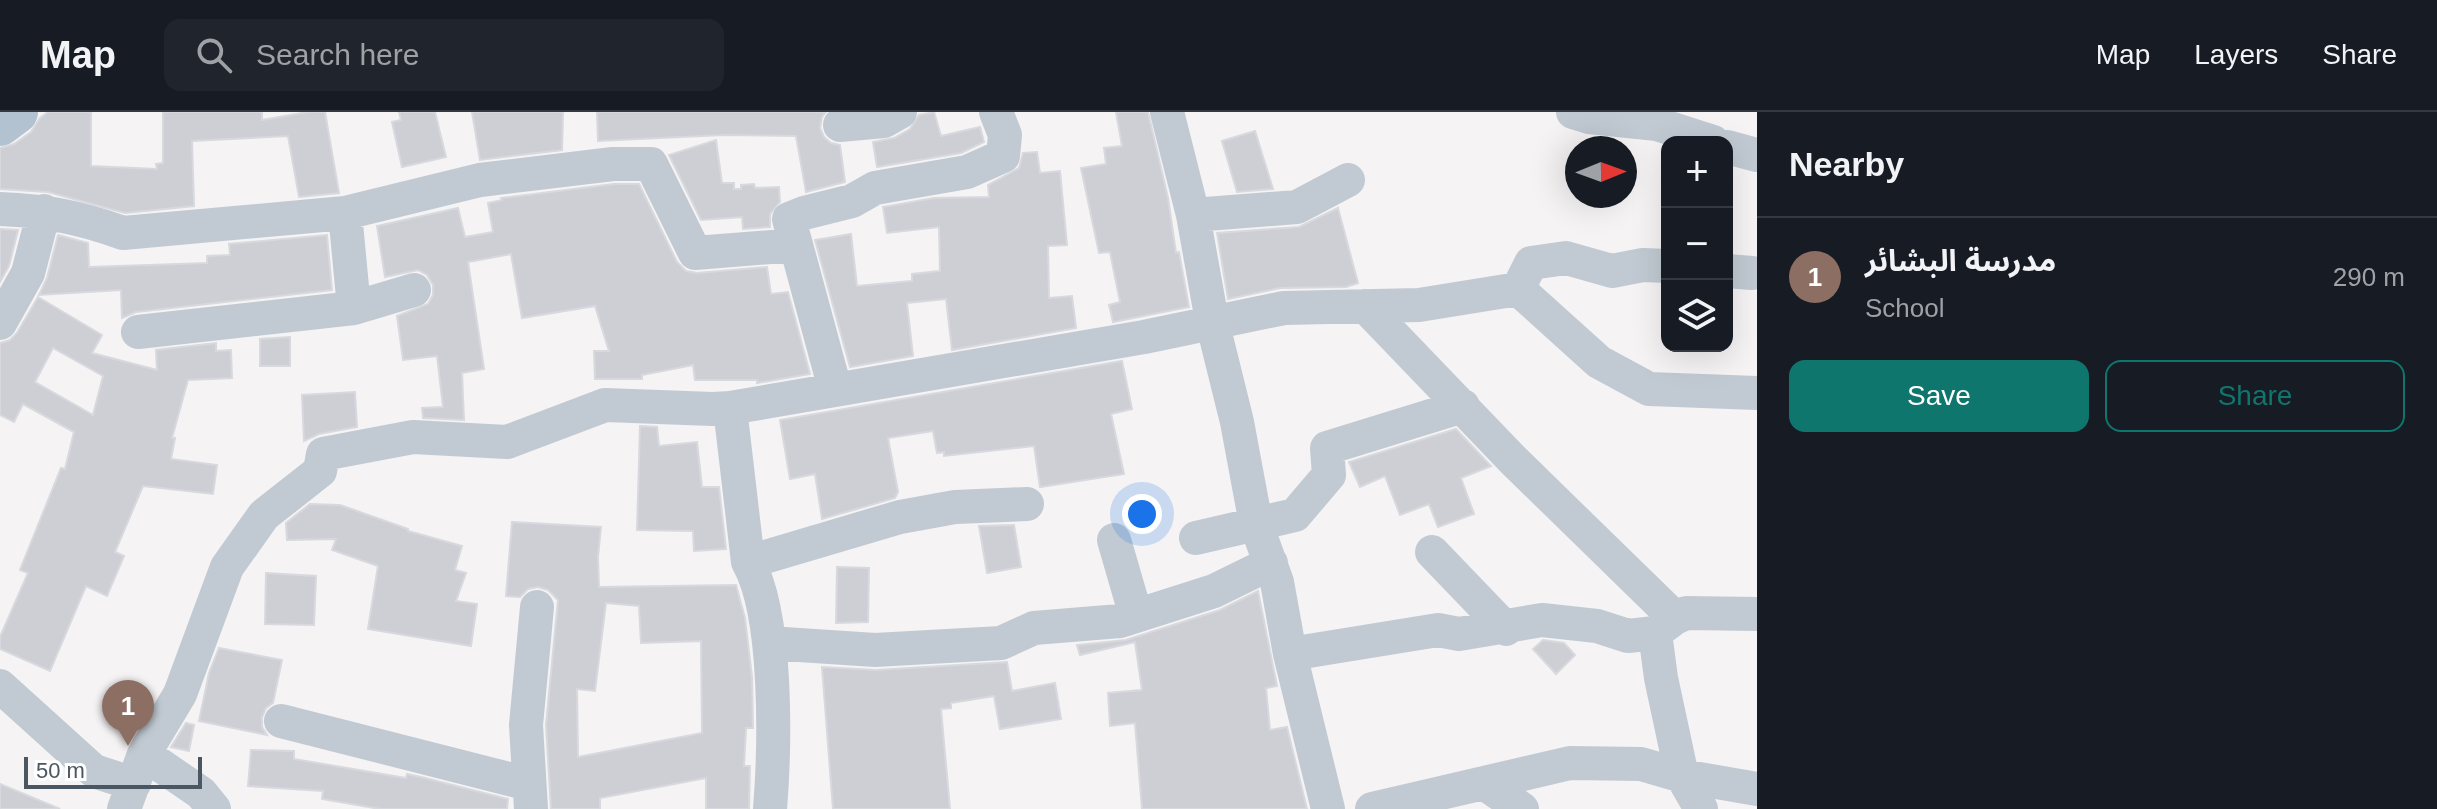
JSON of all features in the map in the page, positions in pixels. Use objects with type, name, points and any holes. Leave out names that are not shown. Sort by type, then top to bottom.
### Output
[{"type":"main road","points":[[0,124],[16,112]]},
{"type":"street","points":[[840,125],[884,121],[900,112]]},
{"type":"street","points":[[835,389],[789,219],[852,201],[875,188],[967,172],[1003,156],[1005,135],[996,112]]},
{"type":"street","points":[[1167,112],[1193,215],[1212,321],[1237,422],[1256,524],[1277,582],[1290,654],[1328,809]]},
{"type":"street","points":[[1584,114],[1657,124],[1694,136]]},
{"type":"street","points":[[1733,149],[1757,155]]},
{"type":"street","points":[[0,209],[44,211],[94,222],[123,233],[345,213],[480,180],[613,164],[651,164],[695,253],[796,245]]},
{"type":"street","points":[[1193,215],[1297,207],[1348,180]]},
{"type":"street","points":[[0,323],[28,273],[44,211]]},
{"type":"street","points":[[345,213],[354,308]]},
{"type":"street","points":[[1518,289],[1531,263],[1566,258],[1612,271],[1643,265],[1661,266]]},
{"type":"street","points":[[134,782],[180,694],[227,567],[264,515],[320,471],[323,454],[413,437],[507,442],[605,405],[730,408],[1144,337],[1284,308],[1419,305],[1518,289]]},
{"type":"street","points":[[1518,289],[1599,362],[1649,389],[1757,393]]},
{"type":"street","points":[[138,332],[354,308],[414,290]]},
{"type":"street","points":[[1365,306],[1463,406],[1665,626],[1661,678],[1682,776],[1701,809]]},
{"type":"street","points":[[1196,538],[1295,515],[1329,475],[1327,448],[1463,406]]},
{"type":"street","points":[[730,408],[748,562],[756,576],[769,643],[774,756],[770,809]]},
{"type":"street","points":[[748,562],[900,517],[955,507],[1027,504]]},
{"type":"street","points":[[1114,540],[1136,616]]},
{"type":"street","points":[[1432,552],[1506,629]]},
{"type":"street","points":[[769,643],[875,650],[1001,643],[1034,628],[1120,621],[1214,591],[1271,563]]},
{"type":"street","points":[[281,721],[530,796],[526,725],[537,607]]},
{"type":"street","points":[[1290,654],[1438,630],[1459,634],[1506,629],[1542,620],[1597,626],[1628,636],[1665,626],[1686,613],[1757,614]]},
{"type":"street","points":[[0,686],[94,771],[134,782],[201,793],[214,809]]},
{"type":"street","points":[[1372,809],[1570,763],[1641,764],[1682,776],[1757,789]]},
{"type":"street","points":[[1485,784],[1522,809]]},
{"type":"building","points":[[48,112],[91,112],[91,166],[157,169],[156,164],[163,163],[163,112],[262,112],[262,120],[325,112],[339,193],[299,197],[288,136],[192,141],[194,206],[125,213],[48,192],[0,189],[0,148],[14,144],[31,132]]},
{"type":"building","points":[[399,112],[435,112],[446,157],[402,167],[392,122],[401,120]]},
{"type":"building","points":[[472,112],[563,112],[562,150],[480,160]]},
{"type":"building","points":[[597,112],[826,112],[820,128],[831,143],[840,145],[845,182],[806,192],[796,136],[723,135],[598,141]]},
{"type":"building","points":[[934,112],[941,136],[980,127],[984,142],[961,153],[877,167],[873,142],[894,138],[910,129],[919,115]]},
{"type":"building","points":[[1116,112],[1148,112],[1189,307],[1113,322],[1109,305],[1120,302],[1110,252],[1099,253],[1081,168],[1106,164],[1104,148],[1122,146]]},
{"type":"building","points":[[1255,131],[1273,189],[1237,192],[1222,141]]},
{"type":"building","points":[[716,140],[722,183],[734,183],[734,189],[754,184],[755,188],[779,187],[780,202],[770,214],[770,227],[743,229],[742,217],[701,220],[669,155]]},
{"type":"building","points":[[1037,152],[1040,173],[1060,171],[1067,245],[1048,246],[1049,298],[1072,296],[1076,328],[952,350],[946,299],[907,303],[913,356],[850,367],[815,240],[851,234],[857,286],[912,281],[912,274],[940,271],[939,227],[887,233],[883,207],[934,198],[989,197],[988,185],[1019,168],[1023,153]]},
{"type":"building","points":[[614,184],[639,184],[677,262],[686,271],[697,273],[767,267],[771,294],[788,292],[810,374],[757,383],[757,380],[695,380],[693,365],[642,375],[642,379],[595,379],[594,351],[609,351],[595,306],[522,318],[511,254],[468,262],[484,369],[462,373],[464,420],[423,418],[422,408],[443,407],[437,356],[403,360],[397,316],[428,304],[433,295],[433,285],[427,275],[418,270],[385,277],[377,226],[458,208],[465,237],[493,232],[488,203],[501,198]]},
{"type":"building","points":[[1338,208],[1358,283],[1346,287],[1280,288],[1228,299],[1217,233],[1299,227]]},
{"type":"building","points":[[0,229],[18,230],[9,266],[0,282]]},
{"type":"building","points":[[58,235],[88,243],[89,267],[207,263],[207,256],[230,255],[229,244],[327,235],[332,290],[136,312],[122,318],[121,290],[39,295],[47,278]]},
{"type":"building","points":[[38,297],[102,335],[92,353],[157,370],[156,350],[216,343],[216,351],[231,350],[232,378],[188,380],[172,438],[175,438],[171,459],[217,465],[213,494],[143,486],[115,552],[124,556],[107,596],[86,586],[50,671],[0,649],[0,637],[28,573],[20,570],[61,468],[65,469],[74,432],[23,404],[14,422],[0,415],[0,343],[10,340]],"holes":[[[53,348],[103,376],[93,415],[35,382]]]},
{"type":"building","points":[[290,337],[290,366],[260,366],[260,339]]},
{"type":"building","points":[[1122,361],[1132,409],[1111,414],[1124,474],[1040,487],[1034,446],[944,456],[944,452],[937,453],[933,431],[888,438],[898,492],[895,498],[822,519],[815,474],[790,479],[780,420]]},
{"type":"building","points":[[355,392],[357,427],[319,434],[304,441],[302,395]]},
{"type":"building","points":[[640,426],[657,427],[659,446],[697,442],[702,487],[719,487],[726,549],[694,551],[693,531],[637,530]]},
{"type":"building","points":[[1456,429],[1491,466],[1461,478],[1474,514],[1438,527],[1429,504],[1400,515],[1385,476],[1360,487],[1349,462]]},
{"type":"building","points":[[310,504],[340,505],[408,531],[462,546],[455,570],[466,573],[456,601],[477,604],[471,646],[368,629],[378,566],[332,550],[336,539],[287,540],[286,523]]},
{"type":"building","points":[[512,522],[601,527],[599,587],[736,585],[745,618],[752,677],[753,728],[746,728],[744,766],[750,766],[749,809],[706,809],[706,778],[600,798],[600,809],[551,809],[546,725],[558,600],[548,590],[538,587],[528,589],[520,597],[506,596]],"holes":[[[606,603],[639,606],[641,643],[701,641],[702,733],[578,757],[577,689],[595,691]]]},
{"type":"building","points":[[1014,525],[1021,567],[987,573],[979,526]]},
{"type":"building","points":[[837,567],[869,568],[868,622],[836,623]]},
{"type":"building","points":[[266,573],[316,576],[314,625],[265,624]]},
{"type":"building","points":[[1258,591],[1277,686],[1266,688],[1270,730],[1287,727],[1307,809],[1142,809],[1135,723],[1110,726],[1108,693],[1142,690],[1135,642],[1080,655],[1077,645],[1126,640],[1220,610]]},
{"type":"building","points":[[1543,640],[1564,643],[1575,655],[1556,674],[1533,649]]},
{"type":"building","points":[[219,648],[282,660],[273,703],[266,708],[262,717],[262,727],[267,735],[199,721],[209,673]]},
{"type":"building","points":[[1007,662],[1012,691],[1055,683],[1061,719],[1000,729],[994,696],[951,703],[951,708],[941,709],[950,809],[833,809],[822,667],[876,670]]},
{"type":"building","points":[[186,723],[194,725],[189,751],[171,747]]},
{"type":"building","points":[[251,750],[294,751],[294,759],[406,778],[407,774],[421,777],[508,799],[507,809],[380,809],[322,799],[323,791],[248,786]]},
{"type":"building","points":[[0,784],[60,809],[0,809]]},
{"type":"place","name":"مدرسة البشائر","points":[[128,746]]}]
